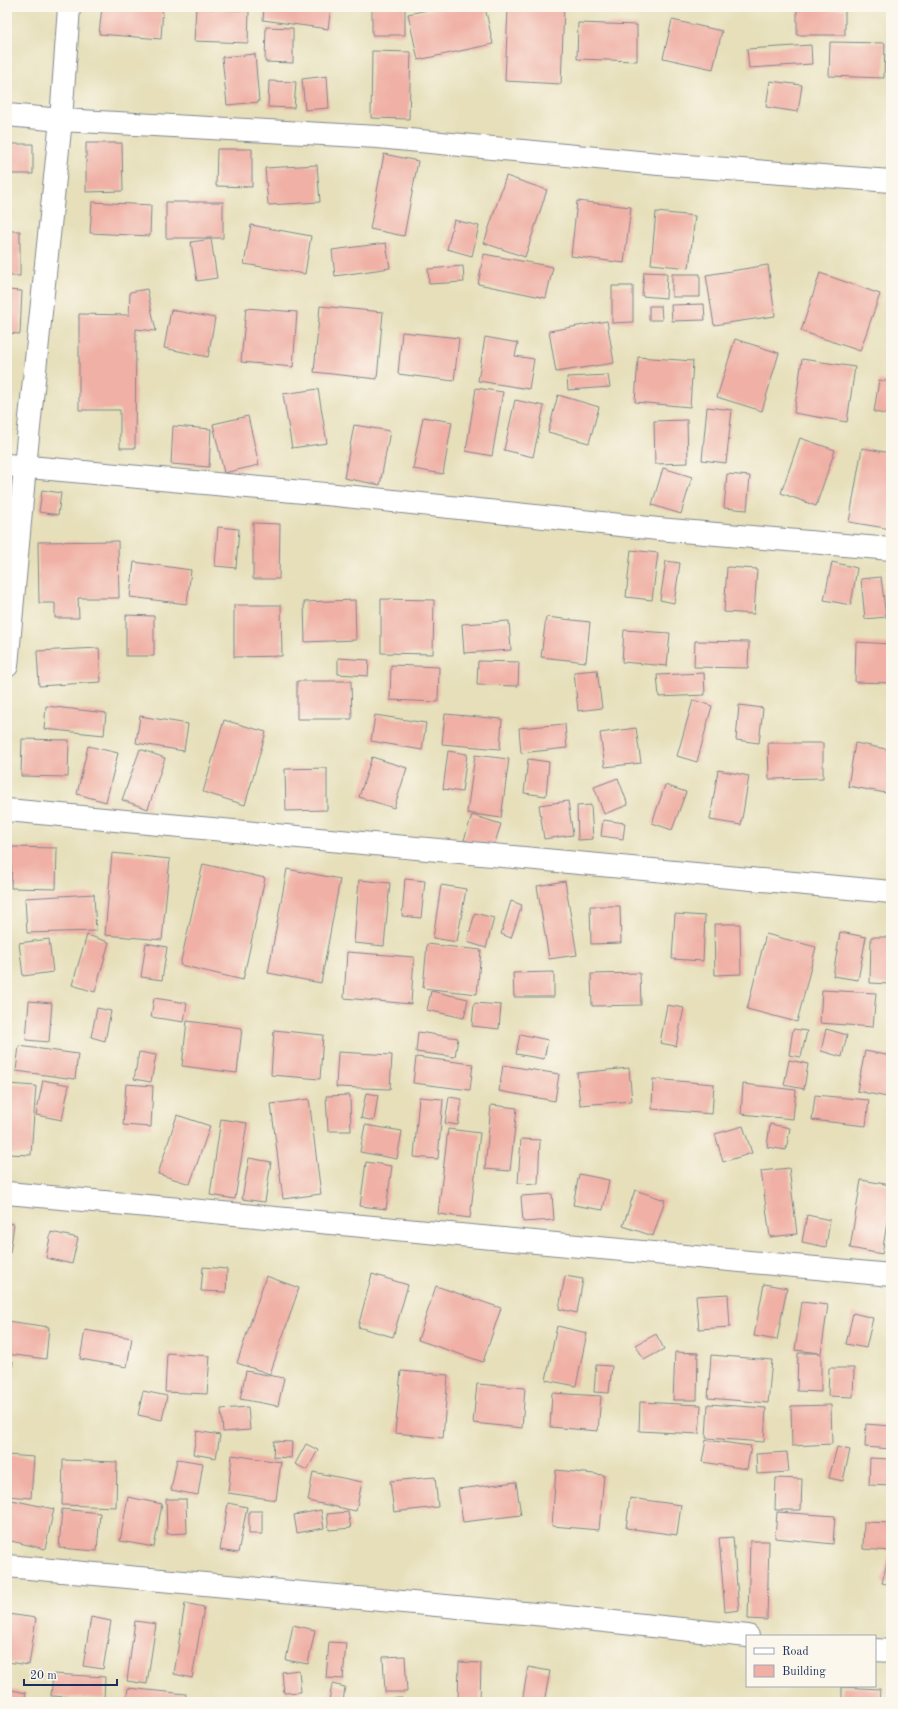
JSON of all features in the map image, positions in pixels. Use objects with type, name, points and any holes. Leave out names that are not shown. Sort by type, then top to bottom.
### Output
[{"type":"street","points":[[7,666],[16,466],[62,120],[69,7]]},
{"type":"street","points":[[7,115],[62,120],[378,138],[659,164],[891,181]]},
{"type":"street","points":[[16,466],[336,495],[658,529],[891,549]]},
{"type":"street","points":[[7,810],[891,892]]},
{"type":"street","points":[[7,1192],[891,1275]]},
{"type":"street","points":[[7,1566],[549,1615],[746,1636]]},
{"type":"street","points":[[876,1650],[891,1651]]},
{"type":"building","points":[[102,7],[163,7],[161,39],[99,34]]},
{"type":"building","points":[[264,7],[331,7],[328,29],[263,20]]},
{"type":"building","points":[[372,7],[405,7],[405,35],[372,35]]},
{"type":"building","points":[[442,7],[485,7],[493,44],[418,60],[408,14]]},
{"type":"building","points":[[508,7],[564,7],[561,84],[505,81]]},
{"type":"building","points":[[196,8],[249,11],[248,43],[194,41]]},
{"type":"building","points":[[797,8],[845,9],[845,35],[797,35]]},
{"type":"building","points":[[672,20],[722,31],[713,69],[663,58]]},
{"type":"building","points":[[578,23],[637,25],[637,61],[577,59]]},
{"type":"building","points":[[266,27],[293,28],[293,63],[265,62]]},
{"type":"building","points":[[830,42],[885,43],[884,78],[829,76]]},
{"type":"building","points":[[811,45],[812,64],[749,68],[747,49]]},
{"type":"building","points":[[372,51],[411,52],[409,119],[371,118]]},
{"type":"building","points":[[255,54],[259,102],[227,105],[222,57]]},
{"type":"building","points":[[327,76],[329,108],[305,110],[302,79]]},
{"type":"building","points":[[269,81],[296,82],[294,108],[268,107]]},
{"type":"building","points":[[770,81],[802,85],[798,112],[766,107]]},
{"type":"building","points":[[86,143],[122,143],[123,191],[86,192]]},
{"type":"building","points":[[7,144],[33,144],[33,174],[7,174]]},
{"type":"building","points":[[217,149],[252,149],[252,187],[216,186]]},
{"type":"building","points":[[384,154],[418,161],[404,236],[370,229]]},
{"type":"building","points":[[317,165],[320,202],[268,205],[265,168]]},
{"type":"building","points":[[506,176],[547,190],[525,257],[484,243]]},
{"type":"building","points":[[577,201],[631,207],[624,263],[571,256]]},
{"type":"building","points":[[92,202],[151,205],[150,236],[90,233]]},
{"type":"building","points":[[166,202],[223,202],[223,238],[166,238]]},
{"type":"building","points":[[656,212],[695,216],[689,268],[651,264]]},
{"type":"building","points":[[454,220],[479,226],[472,256],[447,249]]},
{"type":"building","points":[[251,225],[311,236],[305,274],[244,264]]},
{"type":"building","points":[[7,231],[20,231],[20,276],[7,276]]},
{"type":"building","points":[[211,239],[217,278],[197,281],[191,242]]},
{"type":"building","points":[[386,243],[390,268],[335,276],[332,250]]},
{"type":"building","points":[[484,254],[553,267],[546,298],[478,284]]},
{"type":"building","points":[[768,265],[775,316],[714,325],[706,275]]},
{"type":"building","points":[[463,266],[464,282],[429,284],[428,269]]},
{"type":"building","points":[[644,272],[667,273],[666,298],[642,296]]},
{"type":"building","points":[[820,273],[880,294],[860,351],[801,331]]},
{"type":"building","points":[[672,274],[700,274],[700,297],[672,297]]},
{"type":"building","points":[[612,286],[633,286],[633,322],[612,323]]},
{"type":"building","points":[[147,289],[156,331],[136,329],[135,448],[120,448],[120,410],[79,410],[79,314],[129,315],[130,292]]},
{"type":"building","points":[[7,290],[22,291],[20,334],[7,333]]},
{"type":"building","points":[[704,304],[705,320],[672,321],[671,305]]},
{"type":"building","points":[[320,306],[383,312],[377,379],[314,372]]},
{"type":"building","points":[[649,306],[661,306],[662,320],[649,320]]},
{"type":"building","points":[[246,308],[297,312],[293,367],[241,362]]},
{"type":"building","points":[[171,310],[215,318],[208,357],[164,348]]},
{"type":"building","points":[[607,321],[614,363],[556,372],[549,331]]},
{"type":"building","points":[[402,332],[459,338],[454,381],[398,374]]},
{"type":"building","points":[[485,337],[518,343],[515,356],[534,359],[529,389],[478,381]]},
{"type":"building","points":[[735,339],[779,353],[762,411],[717,397]]},
{"type":"building","points":[[638,357],[693,361],[690,407],[635,402]]},
{"type":"building","points":[[802,359],[855,367],[847,422],[794,413]]},
{"type":"building","points":[[608,375],[610,387],[568,390],[567,377]]},
{"type":"building","points":[[879,380],[891,382],[891,415],[874,412]]},
{"type":"building","points":[[476,388],[503,392],[492,456],[466,451]]},
{"type":"building","points":[[318,389],[327,443],[292,448],[283,394]]},
{"type":"building","points":[[558,395],[599,407],[589,443],[548,432]]},
{"type":"building","points":[[515,400],[544,406],[533,457],[504,450]]},
{"type":"building","points":[[707,407],[732,410],[726,463],[702,460]]},
{"type":"building","points":[[248,416],[259,465],[224,473],[213,424]]},
{"type":"building","points":[[423,417],[452,422],[443,474],[413,469]]},
{"type":"building","points":[[687,420],[688,463],[655,464],[654,421]]},
{"type":"building","points":[[354,425],[390,431],[380,485],[344,478]]},
{"type":"building","points":[[173,426],[211,429],[209,467],[171,464]]},
{"type":"building","points":[[800,438],[835,450],[816,506],[781,493]]},
{"type":"building","points":[[862,448],[891,453],[891,529],[849,522]]},
{"type":"building","points":[[663,468],[692,477],[681,514],[652,505]]},
{"type":"building","points":[[727,474],[750,476],[747,510],[724,508]]},
{"type":"building","points":[[42,490],[61,493],[58,515],[39,512]]},
{"type":"building","points":[[253,523],[280,524],[279,579],[253,579]]},
{"type":"building","points":[[218,527],[239,529],[236,568],[215,566]]},
{"type":"building","points":[[118,541],[119,598],[78,598],[79,618],[55,618],[55,603],[39,603],[38,542]]},
{"type":"building","points":[[631,550],[658,553],[652,600],[626,597]]},
{"type":"building","points":[[666,561],[680,563],[674,603],[660,600]]},
{"type":"building","points":[[134,562],[191,570],[187,604],[130,597]]},
{"type":"building","points":[[832,562],[857,568],[851,605],[824,600]]},
{"type":"building","points":[[727,567],[757,569],[754,614],[724,612]]},
{"type":"building","points":[[881,577],[886,617],[865,619],[861,579]]},
{"type":"building","points":[[381,599],[434,600],[433,654],[381,653]]},
{"type":"building","points":[[355,600],[356,640],[305,642],[304,602]]},
{"type":"building","points":[[234,605],[281,605],[282,656],[234,657]]},
{"type":"building","points":[[126,615],[154,616],[154,656],[126,656]]},
{"type":"building","points":[[546,617],[590,622],[586,662],[541,657]]},
{"type":"building","points":[[509,621],[511,650],[464,653],[462,624]]},
{"type":"building","points":[[624,630],[670,633],[667,666],[622,662]]},
{"type":"building","points":[[695,641],[749,642],[748,668],[694,667]]},
{"type":"building","points":[[856,642],[891,644],[891,683],[855,682]]},
{"type":"building","points":[[99,648],[101,682],[39,686],[37,651]]},
{"type":"building","points":[[338,658],[369,660],[368,676],[338,674]]},
{"type":"building","points":[[478,661],[519,662],[518,686],[477,685]]},
{"type":"building","points":[[391,665],[439,667],[438,702],[390,700]]},
{"type":"building","points":[[597,670],[602,708],[578,711],[574,672]]},
{"type":"building","points":[[704,673],[705,695],[659,697],[657,675]]},
{"type":"building","points":[[297,681],[351,681],[352,719],[297,719]]},
{"type":"building","points":[[693,700],[712,706],[697,762],[677,756]]},
{"type":"building","points":[[739,705],[763,708],[759,743],[736,740]]},
{"type":"building","points":[[46,706],[106,713],[104,735],[44,729]]},
{"type":"building","points":[[445,714],[502,719],[500,749],[442,744]]},
{"type":"building","points":[[375,715],[426,723],[422,750],[371,741]]},
{"type":"building","points":[[140,716],[188,724],[184,751],[136,743]]},
{"type":"building","points":[[224,720],[266,732],[245,805],[203,792]]},
{"type":"building","points":[[565,724],[567,748],[521,753],[519,728]]},
{"type":"building","points":[[636,728],[641,763],[605,767],[600,733]]},
{"type":"building","points":[[22,739],[69,740],[68,777],[21,776]]},
{"type":"building","points":[[768,743],[823,743],[823,778],[769,779]]},
{"type":"building","points":[[855,743],[891,750],[891,794],[848,786]]},
{"type":"building","points":[[88,746],[118,753],[106,802],[77,794]]},
{"type":"building","points":[[140,749],[165,758],[148,809],[122,800]]},
{"type":"building","points":[[448,751],[467,754],[462,792],[443,789]]},
{"type":"building","points":[[475,755],[509,759],[501,818],[467,813]]},
{"type":"building","points":[[372,757],[407,768],[394,808],[359,797]]},
{"type":"building","points":[[528,759],[549,762],[546,796],[524,793]]},
{"type":"building","points":[[327,768],[327,810],[286,811],[285,769]]},
{"type":"building","points":[[718,770],[749,776],[741,825],[710,820]]},
{"type":"building","points":[[618,778],[628,805],[604,814],[594,787]]},
{"type":"building","points":[[665,785],[686,792],[672,830],[652,823]]},
{"type":"building","points":[[568,801],[573,835],[544,839],[539,805]]},
{"type":"building","points":[[591,805],[593,839],[578,840],[577,806]]},
{"type":"building","points":[[472,815],[501,824],[493,849],[464,840]]},
{"type":"building","points":[[603,820],[625,823],[623,839],[601,836]]},
{"type":"building","points":[[12,847],[57,848],[56,889],[11,888]]},
{"type":"building","points":[[112,853],[170,859],[162,940],[105,935]]},
{"type":"building","points":[[203,864],[265,878],[243,980],[180,965]]},
{"type":"building","points":[[287,869],[340,879],[321,983],[268,973]]},
{"type":"building","points":[[405,879],[425,881],[421,918],[402,916]]},
{"type":"building","points":[[359,880],[390,883],[384,946],[354,943]]},
{"type":"building","points":[[565,881],[577,955],[549,959],[537,886]]},
{"type":"building","points":[[441,885],[466,889],[457,942],[433,938]]},
{"type":"building","points":[[94,894],[96,931],[27,933],[25,898]]},
{"type":"building","points":[[511,901],[522,905],[511,938],[501,934]]},
{"type":"building","points":[[590,906],[620,906],[621,943],[591,944]]},
{"type":"building","points":[[475,913],[494,918],[486,948],[467,942]]},
{"type":"building","points":[[675,914],[705,916],[703,961],[672,959]]},
{"type":"building","points":[[714,924],[740,924],[741,974],[715,975]]},
{"type":"building","points":[[840,932],[866,937],[858,980],[833,976]]},
{"type":"building","points":[[766,934],[816,947],[797,1022],[747,1009]]},
{"type":"building","points":[[87,935],[109,942],[95,992],[72,985]]},
{"type":"building","points":[[871,937],[891,937],[890,984],[870,983]]},
{"type":"building","points":[[49,939],[53,972],[23,976],[19,943]]},
{"type":"building","points":[[146,943],[167,947],[162,980],[141,977]]},
{"type":"building","points":[[427,944],[481,950],[477,994],[423,988]]},
{"type":"building","points":[[347,952],[414,957],[411,1004],[344,998]]},
{"type":"building","points":[[554,972],[554,997],[514,997],[513,973]]},
{"type":"building","points":[[640,973],[641,1005],[592,1006],[591,974]]},
{"type":"building","points":[[822,990],[876,993],[873,1027],[820,1023]]},
{"type":"building","points":[[431,991],[468,999],[464,1018],[427,1010]]},
{"type":"building","points":[[154,998],[187,1003],[184,1022],[151,1017]]},
{"type":"building","points":[[29,1001],[52,1003],[49,1042],[26,1040]]},
{"type":"building","points":[[474,1003],[501,1005],[499,1029],[472,1026]]},
{"type":"building","points":[[667,1005],[684,1008],[676,1046],[660,1043]]},
{"type":"building","points":[[97,1008],[111,1011],[105,1041],[91,1037]]},
{"type":"building","points":[[187,1021],[242,1028],[237,1073],[182,1066]]},
{"type":"building","points":[[793,1029],[807,1031],[801,1057],[789,1055]]},
{"type":"building","points":[[826,1029],[847,1035],[842,1057],[821,1051]]},
{"type":"building","points":[[274,1030],[323,1035],[320,1079],[271,1075]]},
{"type":"building","points":[[418,1032],[458,1038],[455,1057],[416,1052]]},
{"type":"building","points":[[520,1034],[548,1040],[544,1059],[516,1054]]},
{"type":"building","points":[[19,1046],[78,1054],[75,1079],[16,1071]]},
{"type":"building","points":[[865,1051],[891,1056],[891,1074],[887,1097],[857,1091]]},
{"type":"building","points":[[139,1052],[156,1055],[151,1082],[134,1079]]},
{"type":"building","points":[[338,1052],[392,1055],[390,1089],[336,1087]]},
{"type":"building","points":[[416,1057],[473,1064],[470,1090],[413,1083]]},
{"type":"building","points":[[789,1060],[808,1064],[804,1089],[784,1085]]},
{"type":"building","points":[[503,1065],[559,1074],[555,1101],[499,1091]]},
{"type":"building","points":[[629,1068],[632,1101],[580,1105],[577,1073]]},
{"type":"building","points":[[653,1079],[714,1084],[712,1114],[652,1109]]},
{"type":"building","points":[[43,1080],[69,1085],[62,1120],[36,1115]]},
{"type":"building","points":[[7,1084],[36,1086],[31,1155],[7,1154]]},
{"type":"building","points":[[126,1084],[153,1086],[151,1127],[123,1125]]},
{"type":"building","points":[[743,1084],[796,1090],[793,1119],[741,1114]]},
{"type":"building","points":[[366,1093],[378,1095],[374,1121],[361,1118]]},
{"type":"building","points":[[350,1095],[351,1131],[328,1131],[326,1096]]},
{"type":"building","points":[[815,1095],[869,1100],[866,1126],[812,1120]]},
{"type":"building","points":[[419,1097],[443,1099],[438,1159],[414,1157]]},
{"type":"building","points":[[449,1097],[462,1099],[458,1125],[445,1123]]},
{"type":"building","points":[[309,1099],[321,1194],[283,1199],[271,1104]]},
{"type":"building","points":[[491,1105],[517,1108],[510,1171],[485,1169]]},
{"type":"building","points":[[177,1115],[210,1126],[190,1184],[158,1174]]},
{"type":"building","points":[[221,1119],[247,1123],[235,1199],[210,1195]]},
{"type":"building","points":[[770,1124],[790,1128],[786,1150],[767,1147]]},
{"type":"building","points":[[365,1125],[402,1131],[397,1159],[360,1152]]},
{"type":"building","points":[[743,1126],[752,1153],[723,1162],[715,1134]]},
{"type":"building","points":[[448,1129],[480,1133],[470,1218],[438,1214]]},
{"type":"building","points":[[521,1139],[540,1140],[538,1184],[518,1183]]},
{"type":"building","points":[[249,1158],[271,1162],[265,1202],[242,1199]]},
{"type":"building","points":[[366,1162],[392,1166],[386,1209],[360,1206]]},
{"type":"building","points":[[789,1168],[797,1234],[770,1237],[761,1171]]},
{"type":"building","points":[[579,1174],[609,1180],[603,1210],[573,1205]]},
{"type":"building","points":[[861,1180],[891,1185],[891,1197],[882,1254],[850,1248]]},
{"type":"building","points":[[635,1190],[665,1200],[653,1236],[623,1226]]},
{"type":"building","points":[[552,1194],[554,1220],[523,1222],[521,1196]]},
{"type":"building","points":[[807,1215],[830,1220],[826,1247],[802,1242]]},
{"type":"building","points":[[7,1223],[14,1224],[10,1253],[7,1252]]},
{"type":"building","points":[[51,1232],[78,1238],[72,1264],[46,1258]]},
{"type":"building","points":[[203,1267],[227,1269],[226,1292],[201,1291]]},
{"type":"building","points":[[372,1274],[408,1285],[393,1337],[358,1327]]},
{"type":"building","points":[[266,1276],[299,1288],[270,1374],[237,1363]]},
{"type":"building","points":[[565,1276],[583,1279],[577,1313],[559,1309]]},
{"type":"building","points":[[764,1284],[787,1288],[777,1340],[754,1336]]},
{"type":"building","points":[[436,1286],[501,1308],[483,1362],[418,1340]]},
{"type":"building","points":[[728,1294],[730,1327],[699,1329],[696,1296]]},
{"type":"building","points":[[802,1302],[828,1305],[821,1353],[821,1392],[797,1391],[798,1353],[820,1353],[795,1350]]},
{"type":"building","points":[[853,1313],[873,1318],[866,1348],[846,1344]]},
{"type":"building","points":[[7,1321],[49,1327],[46,1359],[7,1354]]},
{"type":"building","points":[[557,1326],[587,1333],[576,1386],[546,1380]]},
{"type":"building","points":[[85,1330],[132,1338],[127,1367],[80,1359]]},
{"type":"building","points":[[656,1334],[664,1349],[644,1360],[636,1345]]},
{"type":"building","points":[[675,1352],[698,1353],[697,1400],[673,1400]]},
{"type":"building","points":[[167,1353],[210,1356],[207,1394],[165,1392]]},
{"type":"building","points":[[711,1355],[772,1360],[768,1403],[708,1398]]},
{"type":"building","points":[[7,1361],[13,1361],[10,1392],[7,1392]]},
{"type":"building","points":[[596,1365],[612,1366],[609,1393],[594,1392]]},
{"type":"building","points":[[829,1368],[854,1368],[853,1397],[828,1396]]},
{"type":"building","points":[[246,1371],[284,1378],[278,1406],[240,1399]]},
{"type":"building","points":[[401,1371],[448,1375],[443,1438],[395,1433]]},
{"type":"building","points":[[477,1384],[525,1388],[522,1428],[473,1423]]},
{"type":"building","points":[[143,1391],[167,1396],[162,1420],[138,1415]]},
{"type":"building","points":[[552,1393],[601,1396],[598,1431],[550,1427]]},
{"type":"building","points":[[640,1402],[701,1405],[699,1434],[639,1431]]},
{"type":"building","points":[[708,1404],[766,1408],[764,1442],[706,1438]]},
{"type":"building","points":[[831,1405],[832,1444],[792,1446],[791,1406]]},
{"type":"building","points":[[248,1407],[250,1430],[223,1432],[221,1409]]},
{"type":"building","points":[[866,1424],[891,1426],[891,1449],[865,1447]]},
{"type":"building","points":[[197,1431],[220,1435],[216,1458],[193,1454]]},
{"type":"building","points":[[706,1440],[751,1446],[747,1469],[702,1462]]},
{"type":"building","points":[[274,1441],[292,1442],[291,1458],[273,1457]]},
{"type":"building","points":[[306,1444],[318,1450],[307,1470],[295,1464]]},
{"type":"building","points":[[837,1447],[850,1450],[843,1481],[829,1478]]},
{"type":"building","points":[[787,1452],[789,1472],[757,1474],[756,1454]]},
{"type":"building","points":[[7,1455],[34,1457],[31,1498],[7,1496]]},
{"type":"building","points":[[232,1455],[281,1462],[276,1500],[228,1493]]},
{"type":"building","points":[[870,1458],[891,1459],[891,1486],[869,1485]]},
{"type":"building","points":[[177,1459],[203,1463],[198,1495],[171,1490]]},
{"type":"building","points":[[63,1460],[117,1462],[116,1507],[62,1505]]},
{"type":"building","points":[[556,1470],[604,1475],[599,1530],[552,1526]]},
{"type":"building","points":[[313,1472],[362,1482],[356,1511],[308,1501]]},
{"type":"building","points":[[435,1477],[438,1507],[394,1512],[390,1481]]},
{"type":"building","points":[[776,1478],[802,1479],[801,1510],[775,1510]]},
{"type":"building","points":[[516,1482],[521,1515],[463,1522],[458,1489]]},
{"type":"building","points":[[128,1497],[162,1504],[154,1547],[120,1541]]},
{"type":"building","points":[[630,1498],[681,1505],[677,1535],[626,1528]]},
{"type":"building","points":[[7,1499],[54,1509],[45,1549],[7,1540]]},
{"type":"building","points":[[166,1499],[186,1499],[187,1533],[167,1534]]},
{"type":"building","points":[[228,1503],[247,1507],[238,1553],[220,1550]]},
{"type":"building","points":[[62,1509],[100,1513],[97,1551],[59,1548]]},
{"type":"building","points":[[321,1510],[324,1528],[297,1533],[294,1515]]},
{"type":"building","points":[[249,1511],[262,1511],[262,1534],[249,1534]]},
{"type":"building","points":[[348,1512],[351,1528],[329,1530],[327,1514]]},
{"type":"building","points":[[777,1512],[835,1516],[833,1544],[775,1538]]},
{"type":"building","points":[[864,1522],[891,1523],[891,1551],[863,1549]]},
{"type":"building","points":[[733,1537],[739,1610],[725,1612],[719,1538]]},
{"type":"building","points":[[750,1541],[769,1541],[767,1620],[748,1619]]},
{"type":"building","points":[[889,1554],[891,1554],[891,1585],[882,1583]]},
{"type":"building","points":[[185,1603],[204,1607],[192,1678],[174,1674]]},
{"type":"building","points":[[8,1614],[36,1618],[29,1665],[7,1662]]},
{"type":"building","points":[[91,1617],[111,1621],[103,1669],[83,1666]]},
{"type":"building","points":[[135,1621],[156,1624],[147,1684],[127,1681]]},
{"type":"building","points":[[293,1625],[315,1630],[308,1664],[286,1660]]},
{"type":"building","points":[[329,1642],[346,1643],[343,1679],[326,1678]]},
{"type":"building","points":[[405,1656],[407,1692],[385,1692],[383,1657]]},
{"type":"building","points":[[459,1662],[481,1663],[480,1702],[458,1702]]},
{"type":"building","points":[[528,1667],[550,1671],[544,1702],[522,1702]]},
{"type":"building","points":[[299,1670],[301,1692],[284,1693],[282,1672]]},
{"type":"building","points":[[53,1674],[105,1677],[104,1699],[51,1696]]},
{"type":"building","points":[[332,1684],[345,1687],[343,1702],[329,1702]]},
{"type":"building","points":[[842,1687],[880,1689],[879,1702],[842,1702]]},
{"type":"building","points":[[128,1688],[186,1694],[185,1702],[126,1702]]},
{"type":"building","points":[[7,1689],[26,1693],[24,1702],[7,1702]]},
{"type":"building","points":[[402,1698],[402,1702],[365,1702],[365,1699]]},
{"type":"building","points":[[256,1700],[257,1702],[237,1702],[237,1701]]}]
